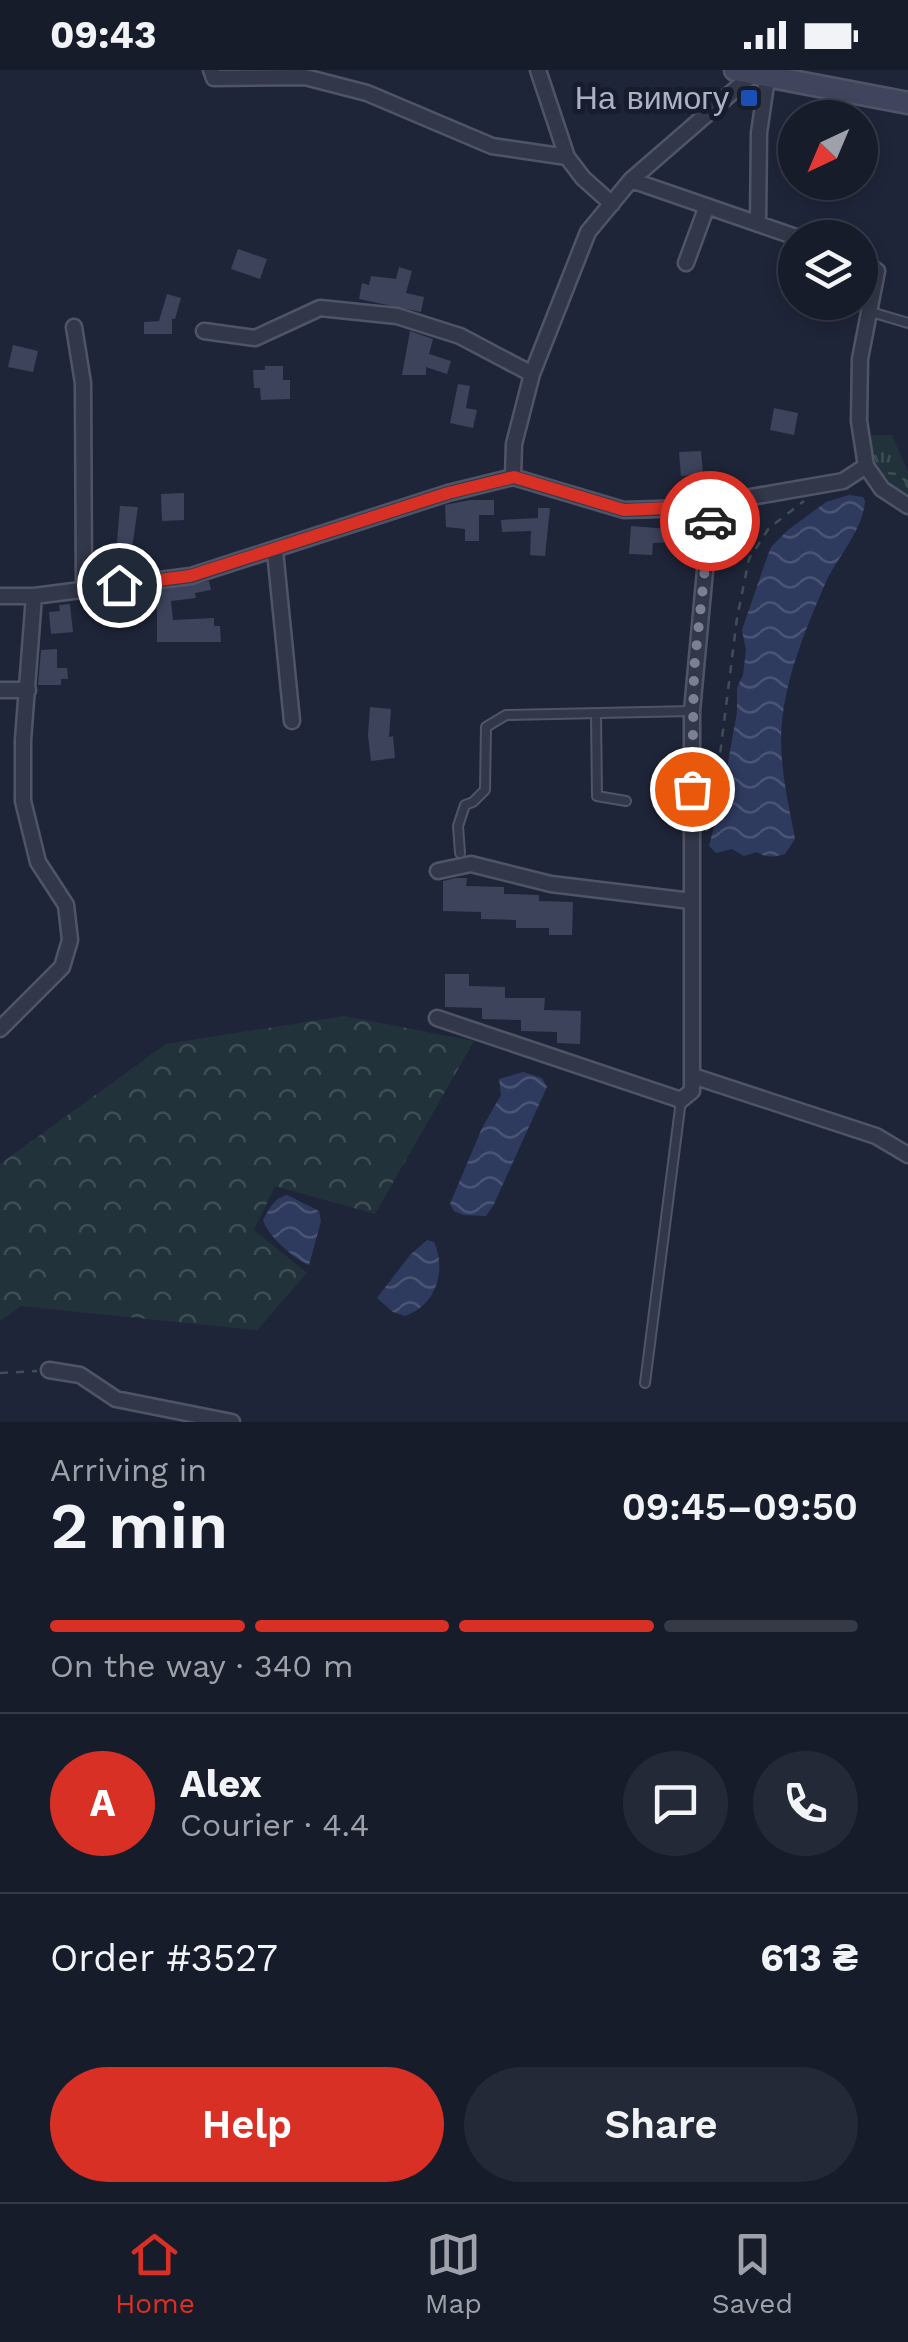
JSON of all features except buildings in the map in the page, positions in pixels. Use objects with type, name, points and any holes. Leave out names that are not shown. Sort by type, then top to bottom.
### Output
[{"type":"street","points":[[211,70],[214,78],[305,77],[367,94],[492,146],[567,156]]},
{"type":"street","points":[[538,70],[567,156],[583,178],[612,204]]},
{"type":"street","points":[[752,73],[908,103]]},
{"type":"street","points":[[514,477],[514,444],[532,374],[588,232],[632,180],[752,73]]},
{"type":"street","points":[[752,73],[759,133],[758,224]]},
{"type":"street","points":[[632,180],[778,231]]},
{"type":"street","points":[[686,264],[707,206]]},
{"type":"street","points":[[204,331],[255,338],[320,308],[397,316],[460,336],[532,374]]},
{"type":"street","points":[[870,320],[860,359],[859,421],[869,472],[882,489],[908,506]]},
{"type":"street","points":[[74,327],[83,384],[84,589]]},
{"type":"street","points":[[0,596],[34,596],[190,576],[448,493],[514,477],[624,510],[711,506],[843,481],[869,472]]},
{"type":"street","points":[[437,1018],[681,1100],[692,1091],[692,711],[711,506]]},
{"type":"street","points":[[275,551],[292,721]]},
{"type":"street","points":[[0,1029],[62,966],[70,940],[66,905],[38,862],[23,801],[23,740],[34,596]]},
{"type":"street","points":[[0,690],[28,690]]},
{"type":"street","points":[[438,871],[472,864],[567,887],[691,901]]},
{"type":"street","points":[[694,1076],[876,1136],[908,1155]]},
{"type":"street","points":[[49,1370],[80,1375],[116,1398],[232,1422]]},
{"type":"lane","points":[[878,314],[908,324]]},
{"type":"lane","points":[[460,853],[459,816],[464,805],[485,790],[486,728],[506,716],[692,711]]},
{"type":"lane","points":[[596,714],[597,796],[626,800]]},
{"type":"lane","points":[[644,1383],[681,1100]]},
{"type":"path","points":[[869,472],[896,474],[908,482]]},
{"type":"path","points":[[704,839],[714,803],[737,618],[749,559],[769,528],[825,484]]},
{"type":"path","points":[[0,1373],[49,1370]]},
{"type":"green space","points":[[869,435],[892,435],[908,472],[908,498],[877,472]]},
{"type":"green space","points":[[344,1016],[474,1041],[375,1214],[275,1186],[254,1230],[307,1273],[257,1330],[21,1306],[0,1321],[0,1164],[166,1044]]},
{"type":"water","points":[[849,495],[863,497],[863,513],[817,603],[785,699],[781,752],[795,839],[785,854],[777,856],[757,852],[744,856],[732,849],[716,853],[709,846],[737,712],[737,688],[743,675],[746,650],[742,630],[765,563],[771,547],[788,530],[826,502]]},
{"type":"water","points":[[523,1072],[542,1078],[547,1087],[494,1204],[486,1216],[454,1211],[450,1204],[482,1128],[501,1095],[499,1079]]},
{"type":"water","points":[[287,1195],[319,1211],[321,1221],[309,1265],[282,1246],[263,1220],[276,1201]]},
{"type":"water","points":[[427,1240],[434,1242],[438,1253],[436,1286],[416,1311],[405,1316],[393,1312],[377,1298],[410,1255]]},
{"type":"way so far","points":[[692,789],[694,670],[710,521]]},
{"type":"place","name":"На вимогу","points":[[749,98]]},
{"type":"route","points":[[119,585],[190,576],[448,493],[514,477],[624,510],[711,506],[710,521]]}]
